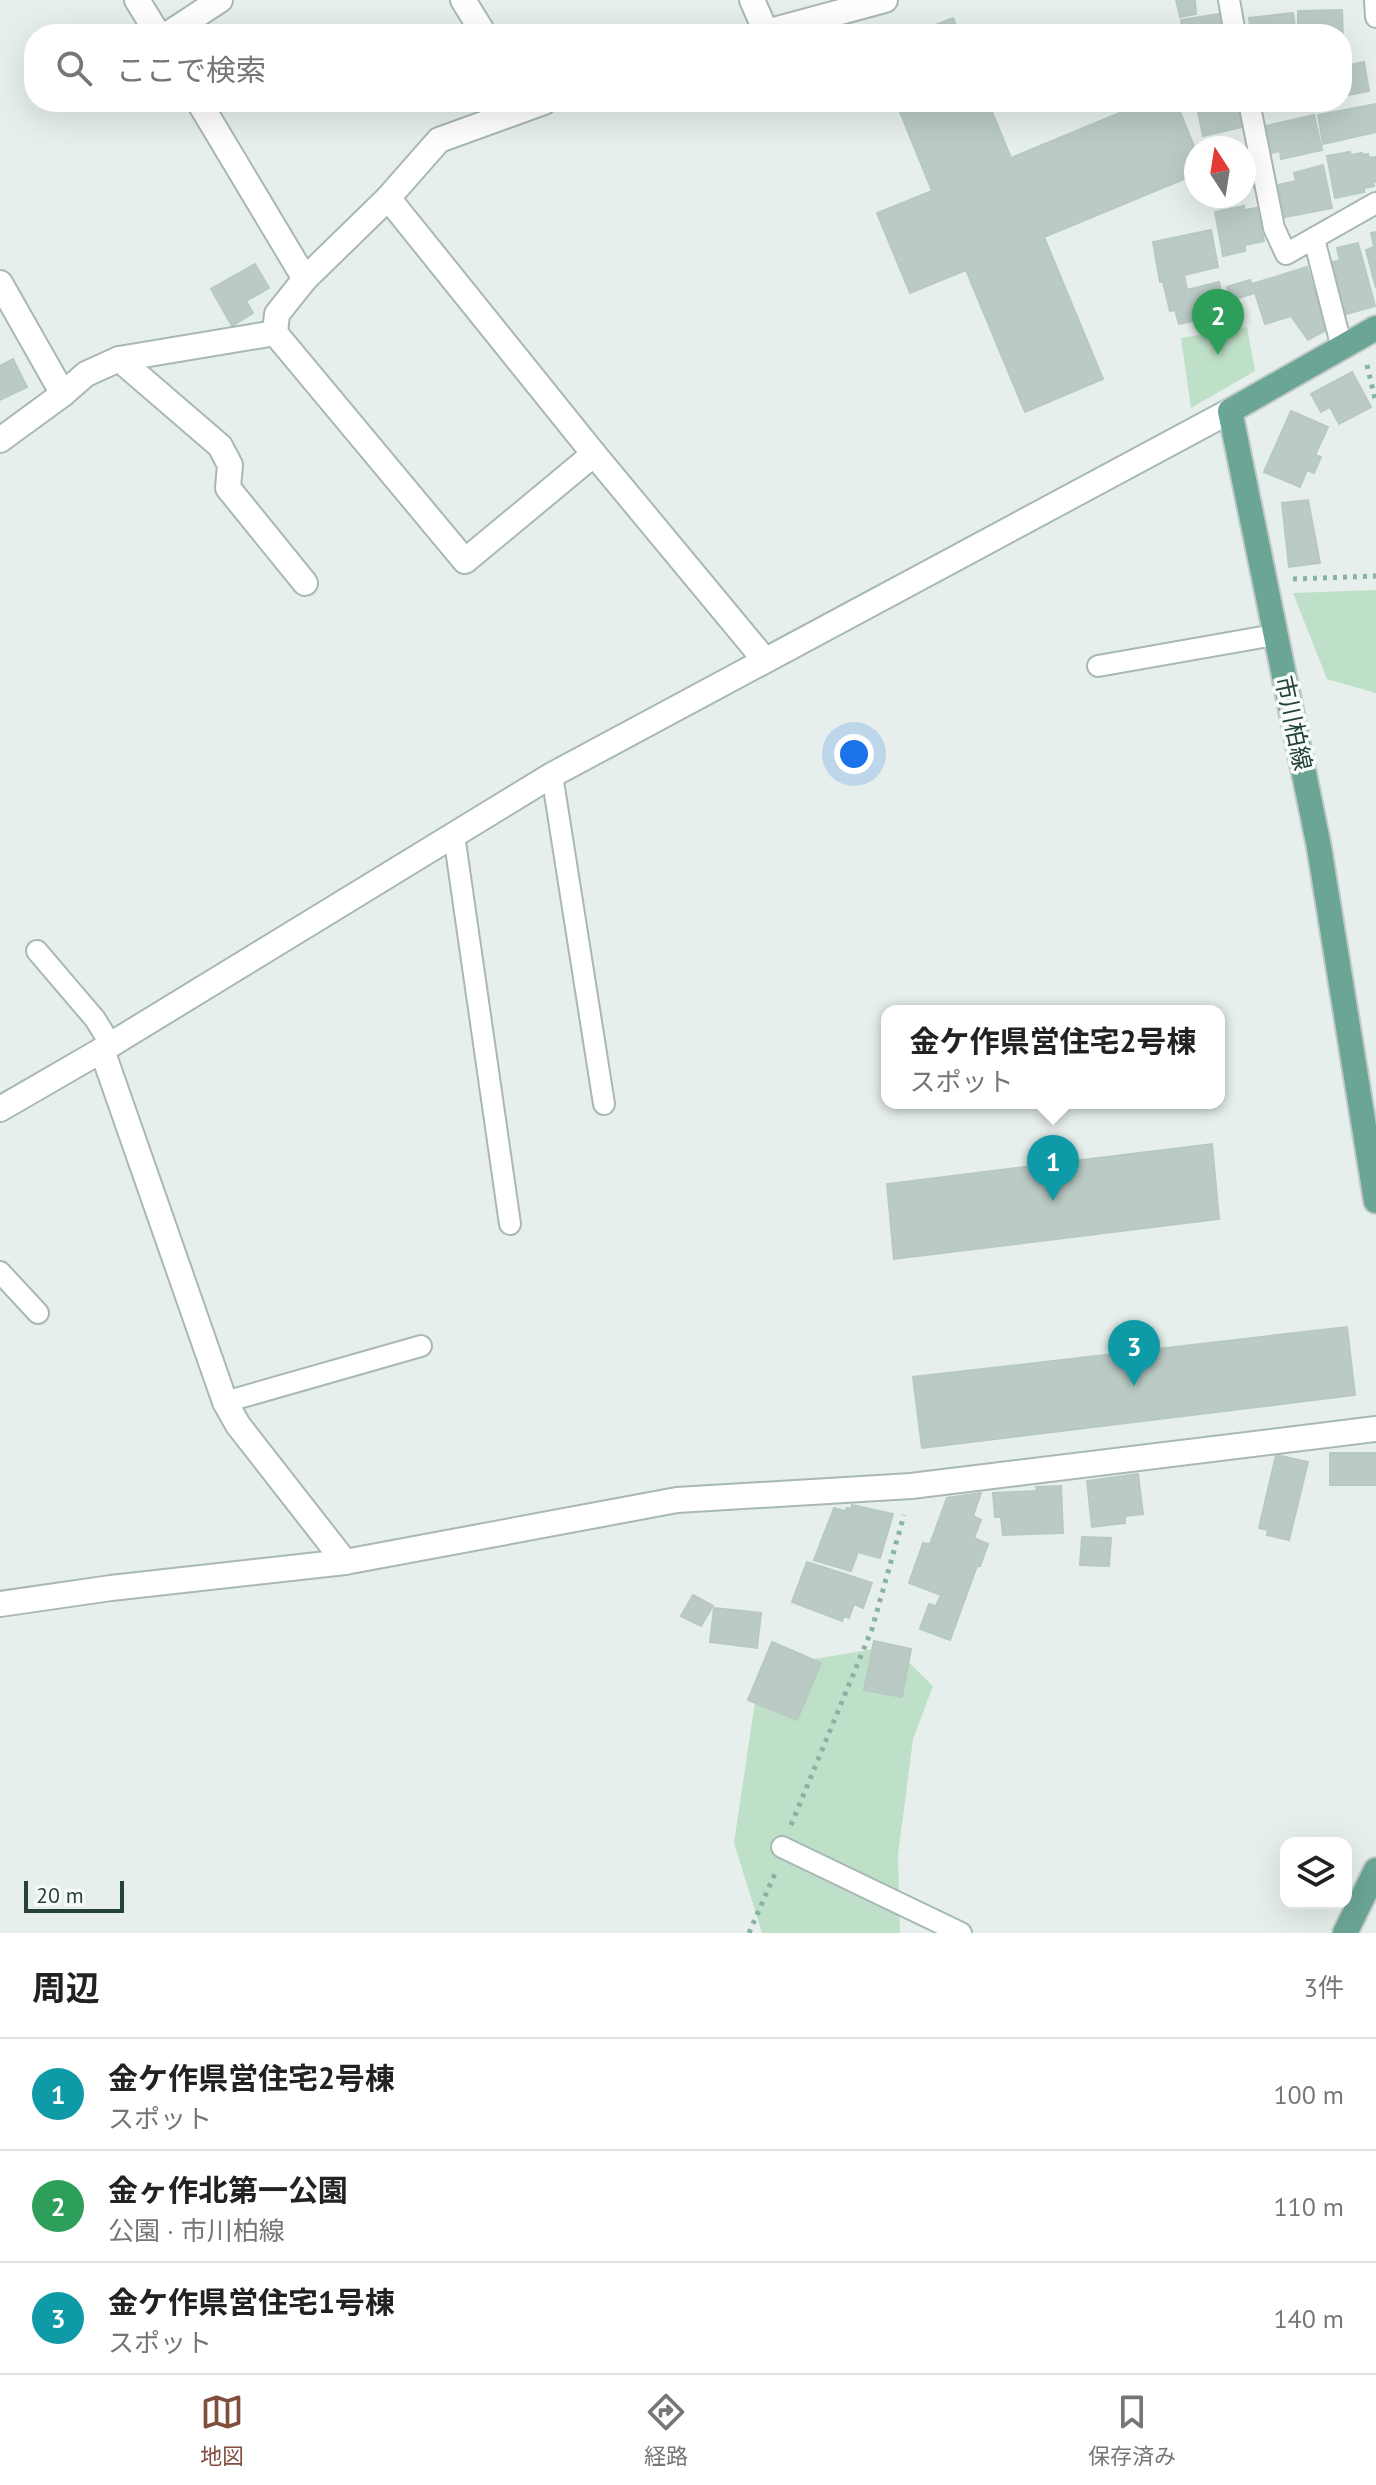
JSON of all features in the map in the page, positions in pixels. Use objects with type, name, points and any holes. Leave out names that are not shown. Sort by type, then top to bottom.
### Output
[{"type":"main road","points":[[1230,411],[1360,337]]},
{"type":"main road","name":"市川柏線","points":[[1230,411],[1319,847],[1376,1201]]},
{"type":"main road","points":[[1345,1933],[1376,1870]]},
{"type":"street","points":[[137,0],[152,24]]},
{"type":"street","points":[[183,24],[220,0]]},
{"type":"street","points":[[463,0],[478,24]]},
{"type":"street","points":[[752,0],[759,24]]},
{"type":"street","points":[[796,24],[885,0]]},
{"type":"street","points":[[205,112],[305,279]]},
{"type":"street","points":[[511,112],[439,140],[388,198],[305,279],[277,314],[275,333],[465,561],[594,454]]},
{"type":"street","points":[[388,198],[764,659]]},
{"type":"street","points":[[0,283],[63,394]]},
{"type":"street","points":[[0,440],[86,374],[119,359],[275,333]]},
{"type":"street","points":[[119,359],[220,446],[230,465],[228,488],[305,583]]},
{"type":"street","points":[[0,1109],[106,1048],[552,775],[1230,411]]},
{"type":"street","points":[[106,1048],[225,1402],[238,1425],[345,1562]]},
{"type":"street","points":[[0,1604],[111,1588],[345,1562],[677,1500],[911,1486],[1376,1429]]},
{"type":"lane","points":[[1229,0],[1233,24]]},
{"type":"lane","points":[[1375,0],[1376,17]]},
{"type":"lane","points":[[1251,112],[1274,228],[1286,254],[1376,203]]},
{"type":"lane","points":[[1314,239],[1360,337]]},
{"type":"lane","points":[[1098,666],[1274,635]]},
{"type":"lane","points":[[552,775],[604,1104]]},
{"type":"lane","points":[[454,835],[510,1224]]},
{"type":"lane","points":[[37,951],[95,1019],[106,1048]]},
{"type":"lane","points":[[0,1272],[38,1313]]},
{"type":"lane","points":[[225,1402],[421,1346]]},
{"type":"lane","points":[[782,1847],[961,1933]]},
{"type":"path","points":[[1360,337],[1376,403]]},
{"type":"path","points":[[1264,580],[1376,576]]},
{"type":"path","points":[[749,1933],[872,1629],[911,1486]]},
{"type":"green space","points":[[1247,327],[1255,371],[1191,408],[1181,338]]},
{"type":"green space","points":[[1376,590],[1376,693],[1327,679],[1293,593]]},
{"type":"green space","points":[[892,1646],[933,1686],[913,1739],[898,1855],[900,1933],[762,1933],[734,1843],[760,1668]]},
{"type":"building","points":[[1176,0],[1195,0],[1196,14],[1180,17]]},
{"type":"building","points":[[1342,10],[1343,24],[1298,24],[1298,11]]},
{"type":"building","points":[[1293,13],[1295,24],[1250,24],[1249,18]]},
{"type":"building","points":[[1219,14],[1221,24],[1182,24],[1181,20]]},
{"type":"building","points":[[953,18],[956,24],[938,24]]},
{"type":"building","points":[[1364,62],[1369,91],[1352,94],[1352,65]]},
{"type":"building","points":[[1376,104],[1376,132],[1323,144],[1318,115],[1352,112],[1352,109]]},
{"type":"building","points":[[900,112],[992,112],[1011,158],[1122,112],[1180,112],[1190,136],[1184,136],[1184,179],[1044,237],[1103,379],[1025,412],[966,270],[910,293],[877,213],[932,191]]},
{"type":"building","points":[[1198,112],[1239,112],[1242,127],[1203,136]]},
{"type":"building","points":[[1314,115],[1322,150],[1281,159],[1280,151],[1271,153],[1266,126]]},
{"type":"building","points":[[1350,152],[1351,155],[1362,153],[1368,154],[1369,158],[1376,157],[1376,182],[1373,182],[1374,186],[1364,188],[1364,192],[1335,198],[1327,156]]},
{"type":"building","points":[[1323,165],[1332,208],[1285,217],[1278,185],[1296,181],[1294,173]]},
{"type":"building","points":[[1257,208],[1264,241],[1245,245],[1245,251],[1223,256],[1215,212]]},
{"type":"building","points":[[1211,230],[1218,267],[1184,275],[1187,290],[1219,282],[1226,314],[1179,324],[1175,310],[1170,311],[1163,282],[1160,282],[1153,242]]},
{"type":"building","points":[[1376,232],[1376,288],[1366,250],[1374,247],[1371,233]]},
{"type":"building","points":[[1358,243],[1375,306],[1343,315],[1329,263],[1340,260],[1337,248]]},
{"type":"building","points":[[255,264],[269,288],[246,301],[253,313],[232,326],[211,289]]},
{"type":"building","points":[[1307,267],[1326,330],[1308,340],[1291,316],[1265,324],[1255,293],[1231,300],[1227,287],[1250,280],[1252,284]]},
{"type":"building","points":[[13,359],[27,387],[0,400],[0,366]]},
{"type":"building","points":[[1352,372],[1371,407],[1339,424],[1330,407],[1321,412],[1311,394]]},
{"type":"building","points":[[1291,411],[1328,427],[1315,455],[1321,457],[1314,473],[1307,470],[1300,487],[1264,472]]},
{"type":"building","points":[[1308,500],[1320,563],[1289,567],[1282,503]]},
{"type":"building","points":[[1212,1144],[1219,1219],[894,1259],[887,1184]]},
{"type":"building","points":[[1347,1327],[1355,1395],[922,1448],[913,1377]]},
{"type":"building","points":[[1330,1453],[1376,1453],[1376,1485],[1330,1485]]},
{"type":"building","points":[[1276,1455],[1308,1462],[1289,1540],[1267,1535],[1268,1530],[1259,1528]]},
{"type":"building","points":[[1138,1474],[1143,1514],[1125,1516],[1125,1523],[1092,1527],[1087,1481]]},
{"type":"building","points":[[1061,1486],[1063,1533],[1003,1535],[1001,1517],[995,1517],[993,1493],[1037,1491],[1036,1487]]},
{"type":"building","points":[[981,1493],[973,1516],[981,1520],[974,1538],[988,1544],[950,1640],[920,1629],[929,1604],[936,1606],[941,1595],[909,1583],[923,1543],[930,1544],[947,1498]]},
{"type":"building","points":[[852,1505],[893,1514],[880,1558],[858,1552],[851,1571],[814,1560],[834,1508],[845,1511]]},
{"type":"building","points":[[1082,1537],[1111,1538],[1109,1566],[1080,1565]]},
{"type":"building","points":[[807,1562],[872,1583],[863,1608],[854,1604],[849,1618],[844,1616],[842,1621],[792,1602]]},
{"type":"building","points":[[693,1595],[713,1606],[701,1626],[681,1616]]},
{"type":"building","points":[[714,1608],[761,1613],[757,1648],[710,1642]]},
{"type":"building","points":[[874,1641],[911,1649],[902,1697],[864,1690]]},
{"type":"building","points":[[772,1642],[821,1663],[797,1720],[748,1700]]},
{"type":"place","name":"金ヶ作北第一公園","points":[[1218,355]]},
{"type":"place","name":"金ケ作県営住宅2号棟","points":[[1053,1201]]},
{"type":"place","name":"金ケ作県営住宅1号棟","points":[[1134,1386]]}]
